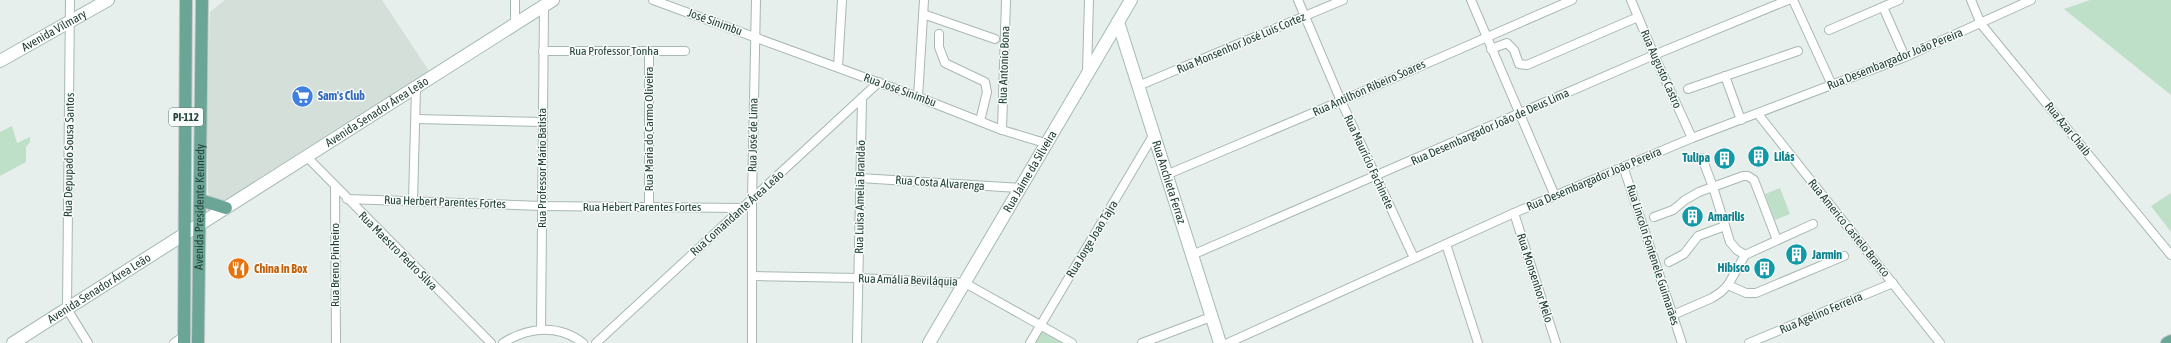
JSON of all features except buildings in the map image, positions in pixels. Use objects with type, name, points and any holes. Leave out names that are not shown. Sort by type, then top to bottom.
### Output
[{"type":"main road","name":"Avenida Presidente Kennedy","points":[[184,340],[186,234],[186,0]]},
{"type":"main road","name":"Avenida Presidente Kennedy","points":[[198,343],[202,0]]},
{"type":"main road","points":[[200,200],[226,208]]},
{"type":"main road","points":[[2167,343],[2171,341]]},
{"type":"street","name":"Rua Depupado Sousa Santos","points":[[67,309],[70,0]]},
{"type":"street","name":"Avenida Vilmary","points":[[0,61],[108,0]]},
{"type":"street","points":[[514,0],[515,25]]},
{"type":"street","name":"José Sinimbu","points":[[653,0],[755,36]]},
{"type":"street","name":"Rua José de Lima","points":[[752,343],[752,200],[756,0]]},
{"type":"street","points":[[838,67],[842,0]]},
{"type":"street","points":[[918,96],[924,0]]},
{"type":"street","name":"Rua Antonio Bona","points":[[1002,130],[1006,0]]},
{"type":"street","points":[[1087,72],[1089,0]]},
{"type":"street","name":"Rua Jaime da Silveira","points":[[929,343],[1045,143],[1131,0]]},
{"type":"street","name":"Rua Maurício Fachinete","points":[[1298,0],[1341,101],[1414,258]]},
{"type":"street","name":"Rua Monsenhor José Luis Cortez","points":[[1138,86],[1343,0]]},
{"type":"street","points":[[1471,0],[1555,196]]},
{"type":"street","name":"Rua Antilhon Ribeiro Soares","points":[[1166,174],[1341,101],[1572,0]]},
{"type":"street","name":"Rua Augusto Castro","points":[[1631,0],[1654,56],[1692,138]]},
{"type":"street","name":"Rua Desembargador João de Deus Lima","points":[[1192,255],[1654,56],[1788,0]]},
{"type":"street","points":[[1793,0],[1832,85]]},
{"type":"street","points":[[1828,30],[1899,0]]},
{"type":"street","name":"Rua Azar Chaib","points":[[1971,0],[1981,24],[2171,255]]},
{"type":"street","name":"Rua Desembargador João Pereira","points":[[1228,343],[1514,213],[1623,166],[1905,56],[1981,24],[2031,0]]},
{"type":"street","name":"Avenida Senador Área Leão","points":[[13,343],[549,3]]},
{"type":"street","name":"Rua Professor Mário Batista","points":[[541,330],[543,51],[549,3]]},
{"type":"street","points":[[1883,7],[1905,56]]},
{"type":"street","points":[[923,14],[995,39]]},
{"type":"street","points":[[1491,49],[1507,43],[1514,50],[1519,64],[1527,65],[1638,17]]},
{"type":"street","name":"Rua Anchieta Ferraz","points":[[1118,22],[1220,343]]},
{"type":"street","points":[[939,34],[939,47],[945,63],[985,82],[987,92],[980,121]]},
{"type":"street","name":"Rua José Sinimbu","points":[[755,36],[918,96],[1002,130],[1045,143]]},
{"type":"street","name":"Rua Professor Tonha","points":[[543,51],[685,51]]},
{"type":"street","name":"Rua Maria do Carmo Oliveira","points":[[649,51],[649,207]]},
{"type":"street","points":[[1688,89],[1798,52]]},
{"type":"street","points":[[1725,76],[1741,120]]},
{"type":"street","name":"Rua Comandante Área Leão","points":[[596,343],[879,82]]},
{"type":"street","points":[[412,201],[416,88]]},
{"type":"street","name":"Rua Luisa Amelia Brandão","points":[[858,343],[862,99]]},
{"type":"street","name":"Rua Americo Castelo Branco","points":[[1758,114],[1940,343]]},
{"type":"street","points":[[416,119],[543,122]]},
{"type":"street","name":"Rua Jorge Joao Tajra","points":[[1030,343],[1154,134]]},
{"type":"street","name":"Rua Maestro Pedro Silva","points":[[307,157],[491,343]]},
{"type":"street","points":[[1702,158],[1733,246],[1745,255]]},
{"type":"street","name":"Rua Lincoln Fontenele Guimarães","points":[[1623,166],[1682,343]]},
{"type":"street","points":[[1654,217],[1673,210],[1690,197],[1713,187],[1743,176],[1751,177],[1777,240]]},
{"type":"street","name":"Rua Costa Alvarenga","points":[[860,178],[1020,188]]},
{"type":"street","name":"Rua Breno Pinheiro","points":[[335,186],[336,343]]},
{"type":"street","name":"Rua Herbert Parentes Fortes","points":[[347,199],[542,206]]},
{"type":"street","name":"Rua Hebert Parentes Fortes","points":[[542,206],[742,208]]},
{"type":"street","name":"Rua Monsenhor Melo","points":[[1514,213],[1556,343]]},
{"type":"street","points":[[1673,315],[1712,298],[1728,285],[1745,255],[1813,224]]},
{"type":"street","points":[[1668,262],[1684,254],[1698,236],[1725,226]]},
{"type":"street","points":[[1446,244],[1478,343]]},
{"type":"street","points":[[1728,285],[1746,293],[1756,293],[1844,256]]},
{"type":"street","name":"Rua Amália Beviláquia","points":[[752,276],[858,278],[965,283],[1072,343]]},
{"type":"street","name":"Rua Agelino Ferreira","points":[[1749,343],[1893,283]]},
{"type":"street","points":[[67,309],[88,343]]},
{"type":"street","points":[[1142,343],[1211,317]]},
{"type":"street","points":[[503,343],[515,335],[531,330],[564,332],[583,343]]},
{"type":"street","points":[[174,343],[184,340]]},
{"type":"shaded area","name":"Sam's Club","points":[[225,0],[382,0],[431,74],[227,203],[210,199],[208,192],[207,118],[210,12]]},
{"type":"green space","points":[[2090,0],[2171,0],[2171,95],[2064,9]]},
{"type":"green space","points":[[12,126],[17,143],[30,137],[30,142],[26,147],[26,162],[0,176],[0,132]]},
{"type":"green space","points":[[1780,188],[1790,214],[1775,220],[1765,194]]},
{"type":"green space","points":[[2171,193],[2171,232],[2151,206]]},
{"type":"green space","points":[[1041,329],[1062,343],[1033,343]]},
{"type":"place","name":"Sam's Club","points":[[302,96]]},
{"type":"place","name":"Lilás","points":[[1758,157]]},
{"type":"place","name":"Tulipa","points":[[1725,158]]},
{"type":"place","name":"Amarilis","points":[[1692,217]]},
{"type":"place","name":"Jarmin","points":[[1797,255]]},
{"type":"place","name":"Hibisco","points":[[1765,268]]},
{"type":"place","name":"China in Box","points":[[239,269]]}]
